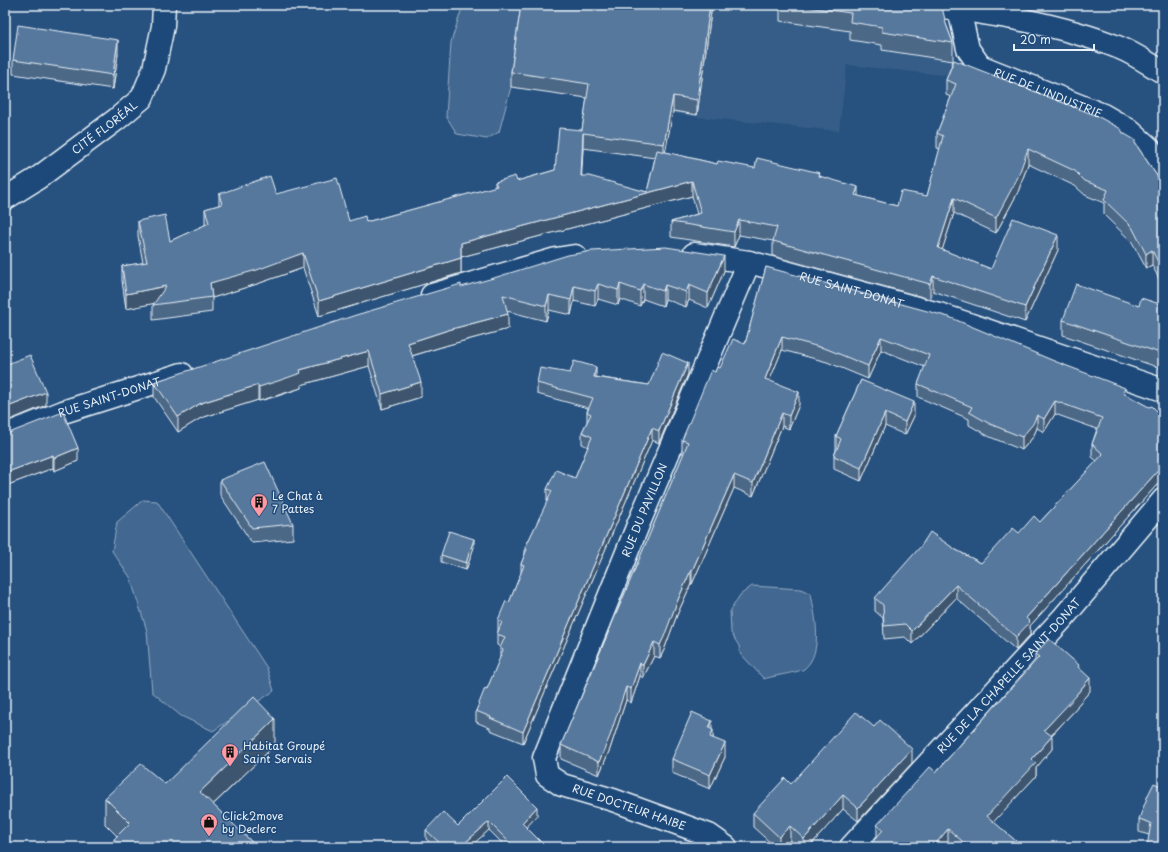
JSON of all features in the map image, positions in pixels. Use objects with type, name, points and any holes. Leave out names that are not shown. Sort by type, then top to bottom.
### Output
[{"type":"street","name":"CITÉ FLORÉAL","points":[[6,198],[38,178],[117,120],[142,98],[154,69],[163,26],[164,5]]},
{"type":"street","points":[[927,5],[958,7],[1075,32],[1122,48],[1163,72]]},
{"type":"street","name":"RUE DE L'INDUSTRIE","points":[[958,7],[968,48],[980,66],[1103,115],[1129,130],[1149,148],[1163,166]]},
{"type":"street","name":"RUE SAINT-DONAT","points":[[674,251],[749,262],[939,314],[1163,390]]},
{"type":"street","points":[[413,300],[556,259],[591,253]]},
{"type":"street","name":"RUE DU PAVILLON","points":[[544,758],[638,525],[749,262]]},
{"type":"street","name":"RUE SAINT-DONAT","points":[[5,435],[63,412],[202,368]]},
{"type":"street","name":"RUE DE LA CHAPELLE SAINT-DONAT","points":[[851,847],[1062,619],[1163,500]]},
{"type":"street","name":"RUE DOCTEUR HAIBE","points":[[544,758],[548,775],[562,784],[613,800],[709,835],[726,847]]},
{"type":"shaded area","points":[[463,5],[523,5],[511,87],[499,132],[487,139],[457,134],[446,116],[451,42]]},
{"type":"shaded area","points":[[523,5],[805,5],[942,25],[957,74],[941,75],[847,65],[839,131],[697,117],[511,87]]},
{"type":"shaded area","points":[[143,500],[157,501],[267,668],[274,691],[213,731],[181,716],[152,692],[147,631],[130,577],[112,551],[117,522]]},
{"type":"shaded area","points":[[752,586],[801,589],[811,594],[816,623],[816,644],[810,662],[804,669],[764,679],[740,653],[739,646],[731,633],[730,611],[740,595]]},
{"type":"building","points":[[521,5],[710,5],[697,100],[673,96],[664,144],[583,133],[581,176],[589,176],[647,192],[657,150],[717,164],[718,161],[755,168],[757,158],[820,173],[819,176],[858,187],[855,195],[897,206],[901,191],[927,196],[943,136],[937,133],[956,84],[946,80],[954,60],[1097,116],[1121,129],[1123,133],[1135,140],[1135,143],[1163,185],[1163,272],[1152,250],[1146,254],[1132,227],[1104,200],[1108,190],[1085,181],[1075,171],[1028,149],[1018,177],[996,218],[954,198],[938,248],[991,269],[1013,218],[1058,235],[1025,307],[933,276],[930,284],[773,241],[777,227],[739,220],[734,232],[671,222],[701,213],[692,181],[461,243],[461,258],[319,301],[303,253],[257,270],[210,283],[212,297],[153,305],[166,286],[126,294],[122,266],[147,262],[138,221],[165,215],[170,241],[209,223],[205,209],[222,204],[219,194],[270,176],[276,194],[337,178],[349,221],[365,216],[366,222],[497,186],[495,182],[515,176],[517,181],[555,170],[559,128],[582,130],[589,84],[511,72]]},
{"type":"building","points":[[792,5],[929,5],[942,7],[953,43],[882,32],[882,27],[850,22],[851,13]]},
{"type":"building","points":[[18,25],[118,40],[113,75],[13,60]]},
{"type":"building","points":[[666,247],[724,256],[708,293],[689,285],[686,292],[665,285],[663,291],[643,284],[640,291],[620,284],[618,290],[598,284],[595,291],[574,286],[571,300],[549,295],[546,306],[503,295],[508,314],[448,330],[408,343],[421,382],[382,394],[369,351],[300,370],[301,373],[278,381],[259,387],[258,385],[201,403],[178,417],[154,382],[356,315],[461,284],[461,287],[497,277],[568,255],[592,251]]},
{"type":"building","points":[[766,267],[949,317],[1054,361],[1125,388],[1123,393],[1149,407],[1152,406],[1159,413],[1163,408],[1163,465],[1026,618],[1030,622],[1016,637],[956,585],[912,631],[905,624],[884,626],[883,605],[875,598],[921,546],[930,532],[956,550],[981,563],[1013,528],[1019,533],[1034,516],[1040,522],[1103,454],[1092,444],[1102,418],[1055,401],[1044,419],[1037,415],[1033,424],[1022,437],[990,424],[969,412],[972,407],[918,384],[929,355],[881,337],[868,366],[827,349],[782,337],[765,379],[799,392],[789,416],[782,413],[753,483],[734,475],[677,602],[660,645],[654,642],[643,665],[640,663],[631,689],[626,687],[610,736],[599,762],[561,745],[683,455],[688,442],[682,440],[711,370],[715,372],[717,367],[720,368],[733,339],[745,344]]},
{"type":"building","points":[[1076,284],[1139,306],[1141,298],[1163,305],[1163,354],[1063,320]]},
{"type":"building","points":[[662,352],[688,363],[659,431],[652,428],[523,732],[476,711],[503,650],[500,648],[505,637],[497,634],[502,622],[498,620],[506,601],[509,603],[524,565],[521,564],[527,549],[525,548],[552,491],[547,489],[556,470],[575,478],[592,437],[582,432],[591,414],[587,412],[593,398],[537,383],[540,368],[570,373],[574,361],[596,367],[594,377],[649,385]]},
{"type":"building","points":[[30,355],[46,392],[5,408],[5,365]]},
{"type":"building","points":[[861,380],[914,402],[905,422],[885,413],[861,468],[834,456],[841,439],[836,436]]},
{"type":"building","points":[[63,412],[78,448],[54,458],[53,455],[5,473],[5,434]]},
{"type":"building","name":"Le Chat à 7 Pattes","points":[[265,462],[293,524],[252,528],[220,480]]},
{"type":"building","points":[[449,531],[474,539],[466,563],[441,555]]},
{"type":"building","points":[[1049,639],[1079,665],[1078,667],[1090,678],[1077,695],[1044,730],[1052,736],[1032,759],[1036,763],[987,816],[1023,847],[969,847],[948,829],[933,847],[868,847],[883,830],[877,825],[930,767],[936,772],[1039,657],[1035,654]]},
{"type":"building","points":[[254,697],[275,719],[200,792],[257,847],[121,847],[114,839],[130,823],[105,798],[141,764],[165,784]]},
{"type":"building","points":[[692,712],[712,721],[709,728],[713,730],[710,737],[725,743],[710,775],[672,759]]},
{"type":"building","points":[[856,712],[874,727],[880,720],[912,749],[858,808],[843,795],[804,839],[790,826],[779,837],[753,813],[785,778],[791,784]]},
{"type":"building","points":[[507,777],[537,807],[522,823],[546,847],[514,847],[489,822],[460,847],[454,847],[450,843],[447,847],[444,847],[426,830],[443,812],[458,826]]},
{"type":"building","points":[[1154,783],[1163,787],[1163,847],[1147,847],[1151,823],[1139,819]]},
{"type":"place","name":"Le Chat à 7 Pattes","points":[[259,517]]},
{"type":"place","name":"Habitat Groupé Saint Servais","points":[[230,767]]},
{"type":"place","name":"Click2move by Declerc","points":[[209,837]]}]
